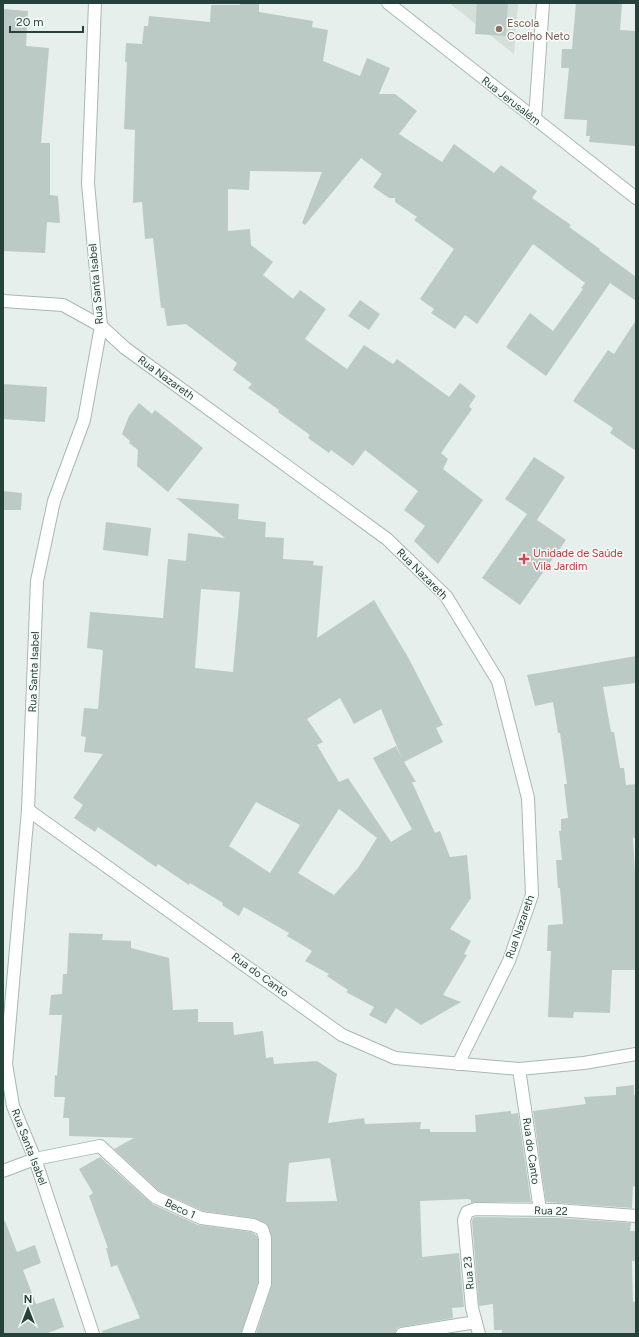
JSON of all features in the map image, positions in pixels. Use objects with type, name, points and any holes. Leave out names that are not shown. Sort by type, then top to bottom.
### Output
[{"type":"street","name":"Rua Santa Isabel","points":[[93,1334],[35,1159],[13,1106],[6,1064],[28,810],[37,581],[54,501],[84,420],[101,326],[88,183],[95,3]]},
{"type":"street","name":"Rua Jerusalém","points":[[388,3],[636,198]]},
{"type":"street","points":[[535,119],[543,3]]},
{"type":"street","name":"Rua Nazareth","points":[[3,301],[63,305],[101,326],[125,348],[387,539],[446,596],[498,681],[528,798],[532,895],[509,961],[458,1064]]},
{"type":"street","name":"Rua do Canto","points":[[28,810],[342,1035],[395,1058],[519,1069],[584,1063],[636,1054]]},
{"type":"street","name":"Rua do Canto","points":[[519,1069],[540,1210]]},
{"type":"street","name":"Beco 1","points":[[35,1159],[100,1146],[155,1197],[201,1218],[253,1225],[262,1229],[265,1238],[264,1284],[248,1334]]},
{"type":"street","points":[[3,1171],[35,1159]]},
{"type":"street","name":"Rua 22","points":[[466,1212],[475,1210],[540,1210],[636,1216]]},
{"type":"street","name":"Rua 23","points":[[466,1212],[464,1220],[472,1308],[478,1328]]},
{"type":"street","points":[[402,1334],[478,1328]]},
{"type":"shaded area","name":"Escola Coelho Neto","points":[[449,3],[518,3],[514,54]]},
{"type":"building","points":[[240,3],[259,3],[259,12],[313,21],[312,27],[328,30],[323,61],[360,76],[367,58],[390,68],[379,94],[395,94],[417,111],[399,134],[442,162],[454,144],[494,173],[501,165],[537,191],[532,198],[571,225],[569,227],[636,277],[636,301],[610,283],[546,376],[506,347],[530,313],[553,331],[583,289],[581,288],[585,283],[533,244],[477,324],[465,315],[455,329],[431,313],[434,309],[420,299],[454,249],[414,220],[417,217],[395,202],[395,198],[389,198],[373,187],[382,174],[361,158],[305,225],[302,223],[322,172],[250,171],[249,190],[228,189],[228,231],[250,229],[251,245],[273,262],[263,275],[293,299],[300,290],[326,309],[305,339],[347,369],[364,345],[393,364],[397,359],[449,397],[460,383],[476,396],[469,406],[472,409],[441,453],[448,459],[443,469],[483,500],[438,564],[414,541],[425,526],[404,510],[418,491],[365,450],[353,466],[331,450],[329,453],[308,438],[310,435],[278,412],[279,410],[248,388],[252,384],[233,370],[237,363],[186,324],[167,326],[164,308],[161,308],[153,238],[145,239],[142,202],[133,203],[135,130],[124,129],[127,62],[125,62],[126,43],[142,44],[144,26],[148,26],[149,16],[210,22],[211,5],[240,5]]},
{"type":"building","points":[[477,3],[508,3],[506,36],[475,34]]},
{"type":"building","points":[[576,3],[622,3],[620,30],[636,31],[636,146],[589,142],[590,136],[586,136],[587,120],[564,119],[569,68],[561,68],[562,49],[572,49]]},
{"type":"building","points":[[3,9],[28,11],[26,46],[49,48],[41,143],[50,143],[50,195],[58,196],[60,223],[47,222],[45,253],[3,251]]},
{"type":"building","points":[[360,300],[380,314],[369,330],[348,316]]},
{"type":"building","points":[[636,320],[636,451],[610,433],[613,428],[573,401],[608,350],[614,354]]},
{"type":"building","points":[[3,384],[47,387],[45,422],[3,419]]},
{"type":"building","points":[[139,403],[152,414],[155,410],[203,448],[168,492],[137,466],[138,450],[129,443],[130,441],[122,434],[129,416]]},
{"type":"building","name":"Unidade de Saúde Vila Jardim","points":[[534,457],[565,477],[537,520],[566,540],[520,605],[482,578],[527,514],[505,499]]},
{"type":"building","points":[[3,491],[22,493],[21,510],[3,510]]},
{"type":"building","points":[[176,498],[239,504],[238,519],[266,522],[265,537],[284,538],[283,559],[314,561],[313,565],[323,566],[317,638],[374,600],[409,659],[443,725],[436,728],[443,742],[404,762],[416,782],[412,782],[435,833],[440,831],[450,857],[467,855],[471,898],[450,929],[471,941],[464,954],[467,955],[443,995],[461,1002],[421,1025],[396,1008],[386,1024],[369,1015],[374,1007],[346,992],[348,990],[327,976],[329,974],[305,961],[312,951],[287,936],[289,933],[244,907],[239,916],[222,905],[223,903],[190,883],[189,885],[158,864],[156,867],[98,827],[95,832],[74,818],[83,805],[73,798],[103,754],[84,752],[86,737],[81,736],[84,708],[98,709],[103,650],[87,648],[90,612],[163,618],[168,559],[186,561],[188,533],[225,538]],"holes":[[[201,589],[240,592],[233,672],[195,668]],[[340,698],[354,724],[381,709],[402,758],[396,746],[373,758],[412,829],[391,842],[348,778],[339,782],[317,745],[323,742],[307,719]],[[256,802],[300,825],[270,873],[229,846]],[[339,809],[377,838],[358,868],[334,895],[298,873]]]},
{"type":"building","points":[[106,522],[151,528],[148,556],[103,550]]},
{"type":"building","points":[[636,656],[636,683],[603,687],[611,732],[614,732],[620,768],[624,768],[626,785],[636,784],[636,838],[633,838],[636,888],[636,970],[612,970],[610,1013],[574,1012],[573,1018],[548,1017],[551,951],[547,951],[548,925],[563,924],[556,860],[562,860],[559,831],[561,831],[561,819],[568,818],[564,784],[567,784],[560,733],[558,733],[553,702],[535,706],[527,675]]},
{"type":"building","points":[[69,933],[103,934],[102,940],[131,941],[131,948],[169,958],[173,1010],[198,1009],[198,1022],[233,1022],[234,1035],[263,1031],[266,1058],[273,1057],[274,1064],[317,1061],[337,1074],[328,1123],[364,1118],[365,1124],[421,1122],[420,1129],[430,1129],[430,1132],[476,1132],[475,1115],[511,1111],[511,1114],[518,1113],[531,1202],[471,1203],[471,1200],[468,1199],[420,1201],[422,1257],[459,1253],[464,1307],[452,1308],[453,1318],[397,1328],[395,1334],[256,1334],[272,1284],[272,1238],[267,1224],[254,1218],[203,1211],[159,1191],[114,1149],[134,1138],[69,1136],[69,1118],[63,1118],[65,1097],[54,1097],[62,1015],[49,1015],[51,995],[62,994],[63,974],[67,974]],"holes":[[[330,1158],[337,1201],[286,1202],[289,1163]]]},
{"type":"building","points":[[634,1085],[634,1095],[636,1095],[636,1187],[633,1186],[632,1208],[546,1202],[533,1111],[586,1104],[584,1097],[616,1095],[616,1087]]},
{"type":"building","points":[[100,1157],[152,1204],[198,1225],[251,1232],[256,1235],[258,1239],[258,1283],[241,1334],[103,1334],[102,1331],[140,1318],[117,1265],[111,1267],[106,1248],[108,1248],[89,1196],[93,1193],[79,1169]]},
{"type":"building","points":[[473,1218],[557,1218],[631,1223],[630,1231],[635,1231],[636,1261],[632,1261],[633,1302],[636,1301],[636,1334],[502,1334],[502,1330],[494,1330],[493,1304],[479,1306],[472,1221]]},
{"type":"building","points":[[5,1221],[17,1252],[35,1245],[41,1263],[23,1270],[36,1304],[54,1298],[64,1327],[45,1334],[3,1334],[3,1222]]},
{"type":"place","name":"Escola Coelho Neto","points":[[499,29]]},
{"type":"place","name":"Unidade de Saúde Vila Jardim","points":[[524,559]]}]
